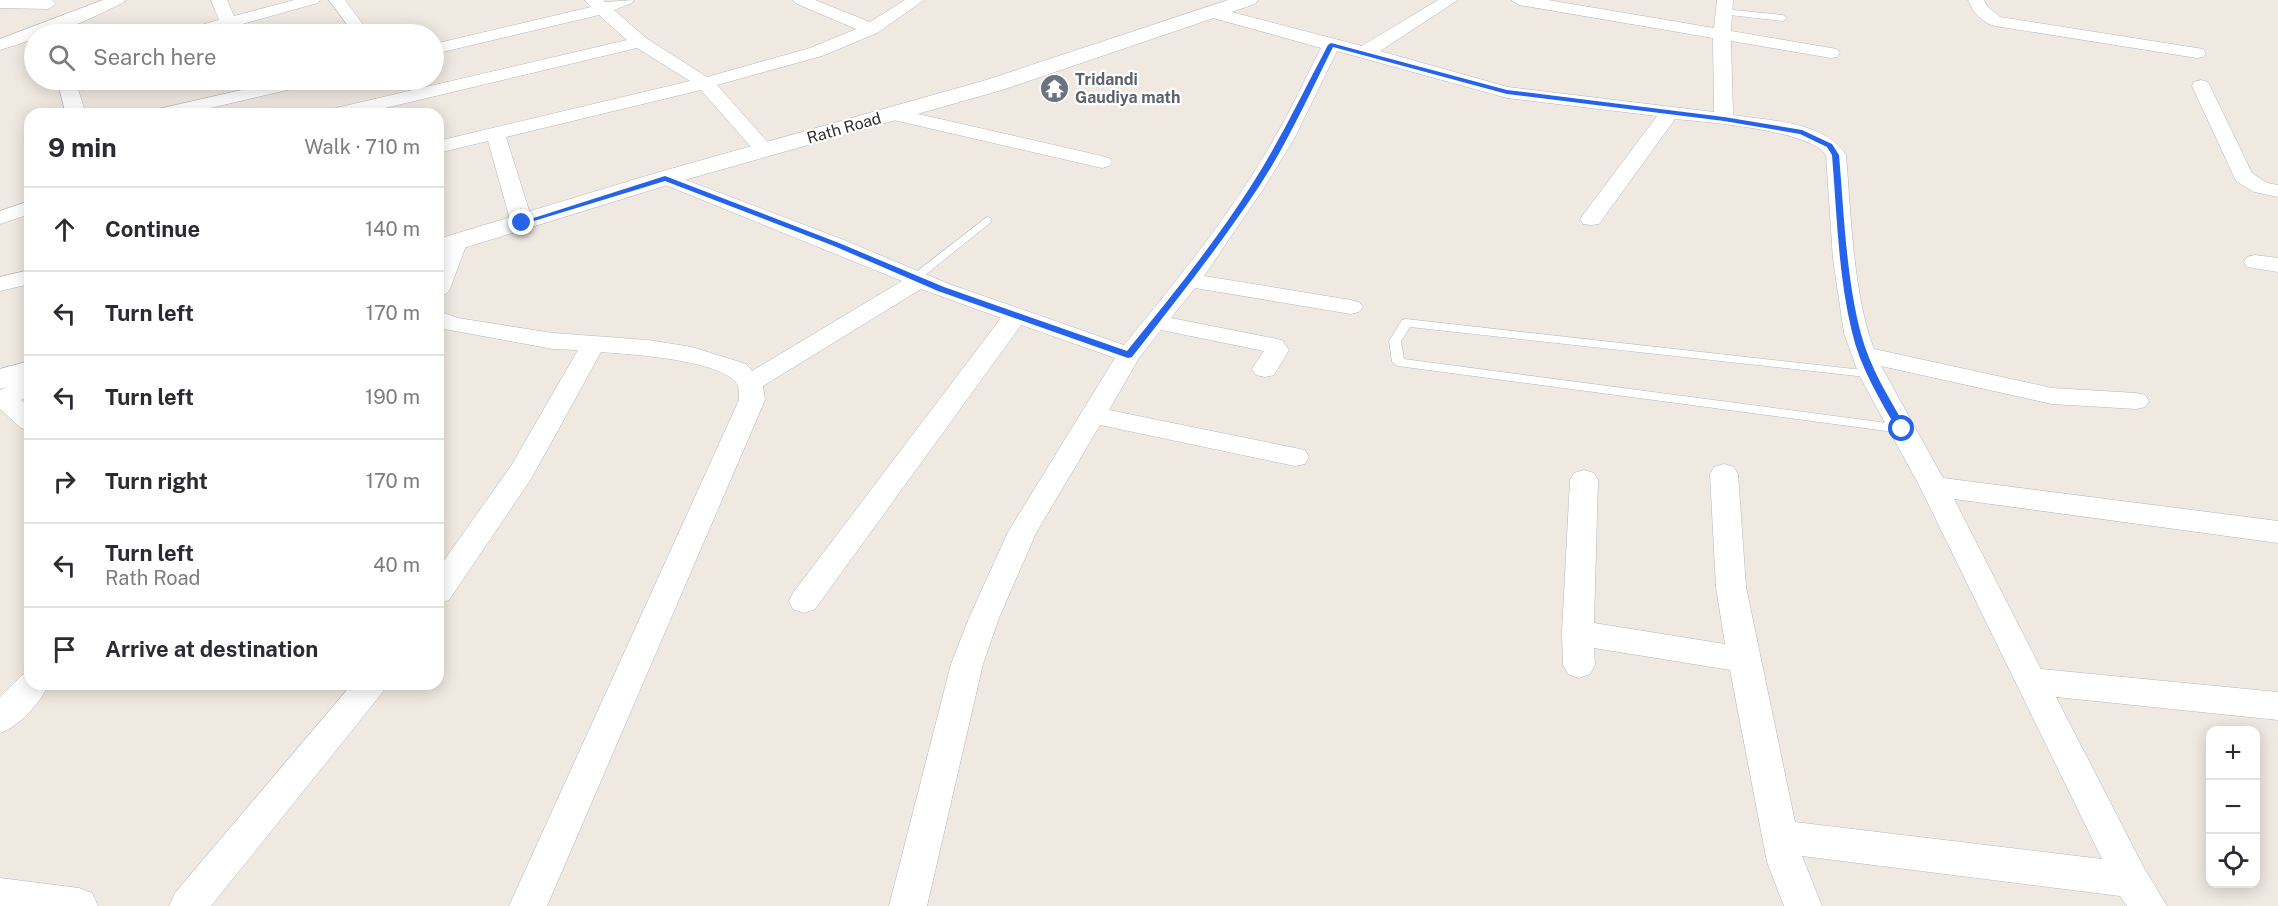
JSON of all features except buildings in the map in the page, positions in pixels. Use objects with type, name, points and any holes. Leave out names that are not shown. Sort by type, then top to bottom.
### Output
[{"type":"street","points":[[67,24],[117,0]]},
{"type":"street","points":[[219,0],[229,23]]},
{"type":"street","points":[[225,24],[312,0]]},
{"type":"street","points":[[336,0],[354,24]]},
{"type":"street","points":[[444,46],[598,4],[626,0]]},
{"type":"street","points":[[801,0],[871,29]]},
{"type":"street","points":[[444,146],[705,83],[816,52],[871,29],[916,0]]},
{"type":"street","name":"Rath Road","points":[[447,246],[665,178],[994,85],[1248,0]]},
{"type":"street","points":[[1365,52],[1450,0]]},
{"type":"street","points":[[1519,0],[1831,53]]},
{"type":"street","points":[[1976,0],[1980,9],[1995,21],[2197,53]]},
{"type":"street","points":[[0,3],[49,2],[53,24]]},
{"type":"street","points":[[598,4],[640,42],[705,83],[765,151]]},
{"type":"street","points":[[1724,119],[1722,35],[1725,6]]},
{"type":"street","points":[[1212,12],[1507,92],[1724,119],[1802,132],[1830,146],[1836,155],[1844,259],[1856,333],[1868,365],[1934,487],[2140,893]]},
{"type":"street","points":[[0,45],[24,38]]},
{"type":"street","points":[[444,88],[640,42]]},
{"type":"street","points":[[908,906],[967,664],[1022,532],[1128,355],[1189,280],[1254,188],[1284,137],[1331,45]]},
{"type":"street","points":[[2201,86],[2242,177],[2261,188],[2278,191]]},
{"type":"street","points":[[69,90],[74,108]]},
{"type":"street","points":[[187,108],[264,90]]},
{"type":"street","points":[[361,108],[437,90]]},
{"type":"street","points":[[1591,219],[1669,113]]},
{"type":"street","points":[[892,114],[1102,162]]},
{"type":"street","points":[[495,133],[522,223]]},
{"type":"street","points":[[665,178],[836,244],[917,279],[1128,355]]},
{"type":"street","points":[[0,203],[24,207]]},
{"type":"street","points":[[0,218],[24,209]]},
{"type":"street","points":[[2255,262],[2278,265]]},
{"type":"street","points":[[0,284],[24,278]]},
{"type":"street","points":[[750,383],[917,279]]},
{"type":"street","points":[[1189,280],[1351,307]]},
{"type":"street","points":[[804,601],[1015,316]]},
{"type":"street","points":[[444,321],[452,324],[553,341],[648,348],[692,355],[737,370],[750,383],[752,400],[528,906]]},
{"type":"street","points":[[1155,322],[1273,345],[1277,350],[1264,369]]},
{"type":"street","points":[[444,583],[521,472],[593,345]]},
{"type":"street","points":[[1868,365],[2052,396],[2136,402]]},
{"type":"street","points":[[1,392],[24,375]]},
{"type":"street","points":[[1,392],[24,386]]},
{"type":"street","points":[[1,392],[24,416]]},
{"type":"street","points":[[1092,415],[1295,457]]},
{"type":"street","points":[[1724,474],[1731,587],[1785,862],[1803,906]]},
{"type":"street","points":[[1579,664],[1578,633],[1584,480]]},
{"type":"street","points":[[1934,487],[2278,532]]},
{"type":"street","points":[[1578,633],[1745,660]]},
{"type":"street","points":[[2031,681],[2278,706]]},
{"type":"street","points":[[0,719],[27,690]]},
{"type":"street","points":[[188,906],[365,690]]},
{"type":"street","points":[[1780,837],[2140,893]]},
{"type":"street","points":[[0,896],[79,906]]},
{"type":"lane","points":[[1725,6],[1783,18]]},
{"type":"lane","points":[[917,279],[987,220]]},
{"type":"lane","points":[[1868,365],[1406,323],[1395,340],[1398,362],[1902,429]]},
{"type":"place","name":"Tridandi Gaudiya math","points":[[1054,88]]},
{"type":"route","points":[[522,223],[665,178],[836,244],[941,289],[1128,355],[1189,280],[1254,188],[1284,137],[1331,45],[1365,52],[1507,92],[1724,119],[1802,132],[1830,146],[1836,155],[1844,259],[1856,333],[1872,375],[1902,429]]}]
